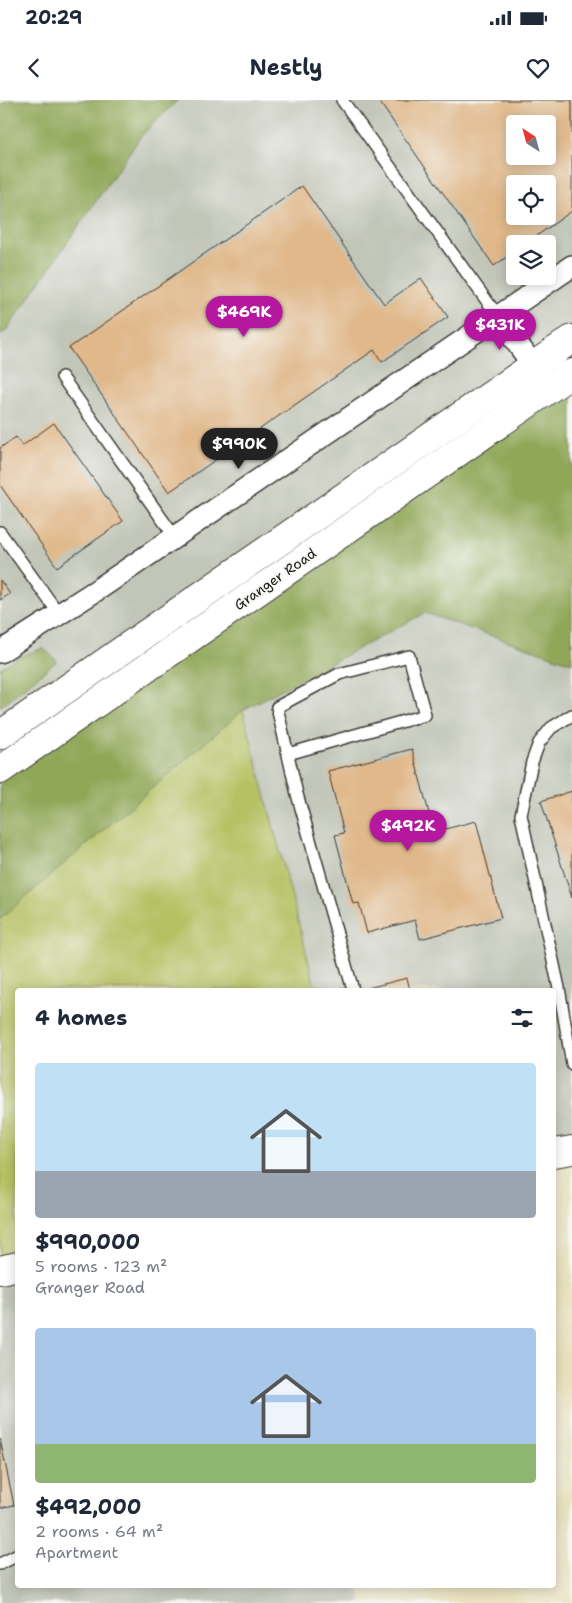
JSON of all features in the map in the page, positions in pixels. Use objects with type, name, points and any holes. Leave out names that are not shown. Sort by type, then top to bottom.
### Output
[{"type":"main road","points":[[0,734],[572,339]]},
{"type":"main road","name":"Granger Road","points":[[0,770],[572,373]]},
{"type":"main road","points":[[556,1154],[572,1150]]},
{"type":"main road","points":[[0,1270],[15,1267]]},
{"type":"street","points":[[0,652],[59,614],[497,315],[572,266]]},
{"type":"street","points":[[497,315],[549,389]]},
{"type":"lane","points":[[342,100],[497,315]]},
{"type":"lane","points":[[62,377],[174,536]]},
{"type":"lane","points":[[0,532],[59,614]]},
{"type":"lane","points":[[288,754],[425,715],[410,656],[338,674],[277,707],[288,754],[352,988]]},
{"type":"lane","points":[[572,715],[551,728],[539,743],[532,762],[521,814],[559,988],[572,1064]]},
{"type":"lane","points":[[0,1564],[15,1556]]},
{"type":"shaded area","points":[[178,100],[572,100],[572,339],[0,735],[0,335],[6,330],[141,136]]},
{"type":"shaded area","points":[[426,613],[572,663],[572,1150],[556,1153],[556,988],[315,988],[243,710]]},
{"type":"shaded area","points":[[15,1266],[15,1588],[358,1588],[361,1603],[0,1603],[0,1270]]},
{"type":"green space","points":[[8,100],[178,100],[141,136],[6,331],[0,335],[0,105]]},
{"type":"green space","points":[[572,373],[572,663],[425,613],[243,710],[0,919],[0,770]]},
{"type":"green space","points":[[43,648],[57,661],[0,707],[0,668],[18,657]]},
{"type":"green space","points":[[243,710],[315,988],[15,988],[15,1266],[0,1270],[0,919]]},
{"type":"building","points":[[378,100],[572,100],[572,211],[556,222],[556,175],[506,175],[506,225],[552,225],[538,235],[506,235],[506,257],[494,266]]},
{"type":"building","points":[[302,186],[384,304],[421,278],[448,317],[382,362],[374,350],[169,492],[69,348]]},
{"type":"building","points":[[54,423],[123,521],[57,567],[0,485],[0,448],[16,437],[22,446]]},
{"type":"building","points":[[0,580],[10,594],[0,600]]},
{"type":"building","points":[[412,749],[434,832],[476,821],[501,918],[420,939],[415,920],[367,933],[359,903],[353,904],[335,835],[344,833],[328,771]]},
{"type":"building","points":[[572,791],[572,898],[541,801]]},
{"type":"building","points":[[407,978],[410,988],[368,988]]},
{"type":"building","points":[[0,1439],[14,1505],[0,1508]]}]
